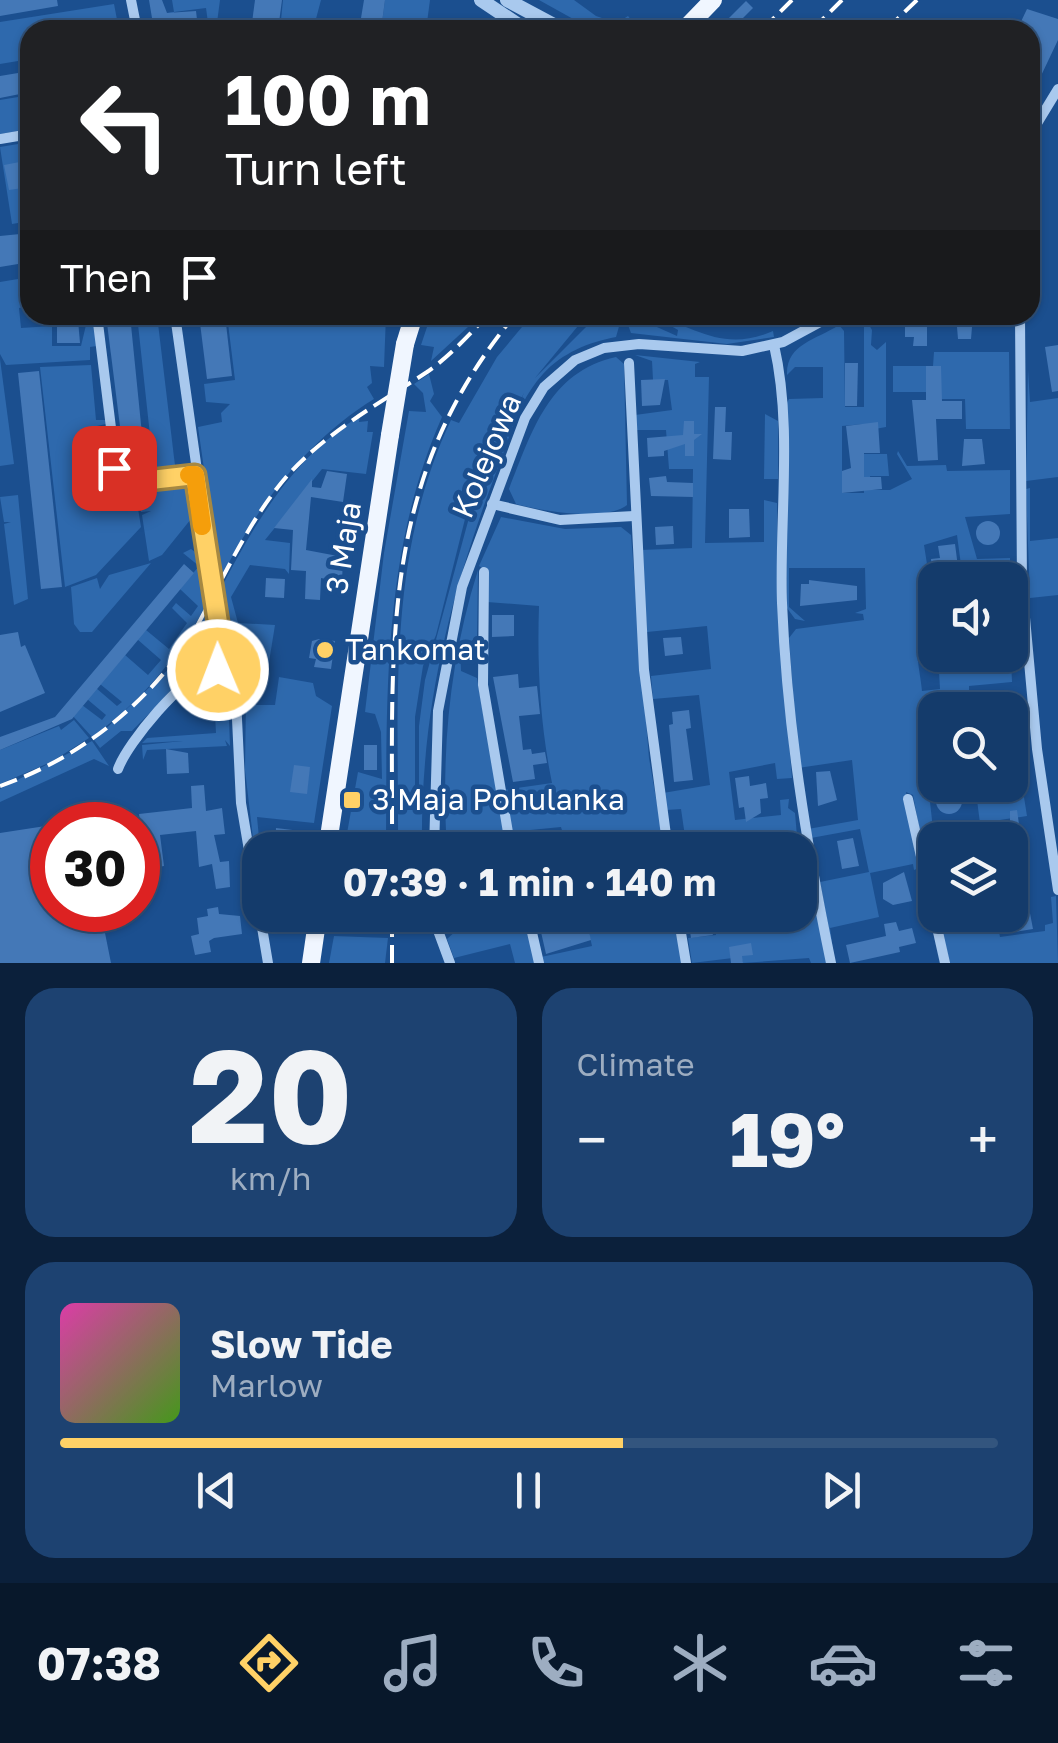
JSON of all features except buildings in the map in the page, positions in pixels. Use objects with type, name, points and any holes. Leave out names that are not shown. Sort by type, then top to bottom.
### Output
[{"type":"main road","points":[[694,20],[713,0]]},
{"type":"main road","name":"3 Maja","points":[[330,832],[404,344],[411,325]]},
{"type":"main road","points":[[311,963],[316,932]]},
{"type":"street","points":[[481,0],[511,20]]},
{"type":"street","points":[[507,0],[544,20]]},
{"type":"street","points":[[1040,119],[1058,89]]},
{"type":"street","points":[[98,325],[117,476],[133,482],[195,475]]},
{"type":"street","points":[[177,325],[222,648],[218,670]]},
{"type":"street","name":"Kolejowa","points":[[434,832],[436,744],[446,654],[462,587],[525,418],[544,387],[575,360],[624,344],[724,352],[774,345],[813,325]]},
{"type":"street","points":[[1020,325],[1022,585],[1038,758],[1058,890]]},
{"type":"street","points":[[774,345],[781,402],[784,627],[796,785],[831,963]]},
{"type":"street","points":[[629,363],[634,516],[648,704],[666,832]]},
{"type":"street","points":[[492,504],[560,520],[634,516]]},
{"type":"street","points":[[484,572],[483,685],[508,832]]},
{"type":"street","points":[[118,770],[135,739],[193,677],[218,670]]},
{"type":"street","points":[[218,670],[232,684],[236,698],[241,803],[268,963]]},
{"type":"street","points":[[908,799],[945,963]]},
{"type":"street","points":[[439,932],[449,959]]},
{"type":"street","points":[[532,932],[539,963]]},
{"type":"street","points":[[681,932],[686,963]]},
{"type":"shaded area","points":[[172,0],[220,0],[217,20],[208,20],[206,8],[174,12]]},
{"type":"shaded area","points":[[283,0],[321,0],[316,20],[281,20]]},
{"type":"shaded area","points":[[385,0],[430,0],[427,20],[382,20]]},
{"type":"shaded area","points":[[539,0],[574,0],[608,20],[575,20]]},
{"type":"shaded area","points":[[114,4],[117,20],[20,20],[20,61],[0,64],[0,22]]},
{"type":"shaded area","points":[[20,97],[20,131],[0,134],[0,100]]},
{"type":"shaded area","points":[[20,144],[20,223],[12,224],[0,147]]},
{"type":"shaded area","points":[[20,279],[21,328],[52,326],[52,346],[81,346],[86,325],[95,325],[97,346],[90,347],[90,360],[6,365],[0,354],[0,282]]},
{"type":"shaded area","points":[[138,325],[158,325],[176,474],[125,477],[117,468],[153,463]]},
{"type":"shaded area","points":[[228,325],[386,325],[384,367],[370,366],[372,383],[367,387],[374,399],[326,435],[285,478],[250,527],[220,580],[198,427],[222,422],[221,413],[230,404],[206,402],[204,384],[235,380]]},
{"type":"shaded area","points":[[428,325],[470,325],[431,361],[434,347],[421,345]]},
{"type":"shaded area","points":[[524,325],[579,325],[535,378],[588,325],[619,325],[616,337],[576,349],[550,367],[534,385],[516,420],[465,564],[441,656],[426,751],[422,832],[398,832],[398,685],[406,578],[430,472],[451,420],[459,423],[497,357]],"holes":[[[524,393],[490,473],[476,492],[425,680],[419,726],[419,804],[415,805],[415,717],[423,666],[436,635],[471,495]]]},
{"type":"shaded area","points":[[628,325],[652,325],[677,336],[678,330],[669,325],[724,339],[755,337],[773,331],[774,337],[727,344],[631,333]]},
{"type":"shaded area","points":[[839,325],[844,331],[845,407],[864,407],[864,325],[869,325],[871,345],[877,350],[886,342],[886,427],[864,431],[864,424],[842,426],[842,493],[864,493],[864,454],[887,454],[889,476],[870,476],[870,490],[890,490],[912,479],[898,451],[907,466],[946,465],[947,471],[1010,470],[1010,514],[965,517],[977,559],[1010,558],[1010,562],[961,562],[957,535],[924,545],[927,562],[918,562],[918,672],[922,691],[940,689],[939,672],[1012,672],[1012,682],[969,686],[969,692],[918,692],[918,802],[930,802],[932,822],[918,822],[913,795],[906,792],[918,868],[914,870],[913,864],[870,873],[879,917],[830,928],[835,963],[820,882],[869,872],[860,829],[817,837],[817,832],[809,832],[808,829],[858,820],[852,760],[798,768],[789,638],[796,629],[864,620],[863,614],[855,613],[866,609],[865,568],[789,568],[789,607],[805,621],[795,619],[787,608],[785,406],[789,399],[823,398],[823,367],[795,367],[787,375],[788,365],[791,356],[804,344]]},
{"type":"shaded area","points":[[934,352],[1009,352],[1010,429],[966,429],[965,399],[934,399],[933,392],[893,392],[893,366],[933,366]]},
{"type":"shaded area","points":[[635,355],[700,362],[695,364],[695,377],[709,377],[705,543],[764,542],[764,500],[777,503],[778,611],[792,778],[777,779],[775,763],[729,772],[735,820],[781,815],[780,800],[789,799],[788,808],[795,813],[797,832],[684,832],[681,809],[666,810],[663,793],[710,785],[699,695],[653,699],[651,676],[711,669],[707,626],[647,632],[641,550],[692,548],[693,469],[669,469],[666,430],[635,430],[635,415],[672,410],[668,380],[653,380],[652,361]]},
{"type":"shaded area","points":[[616,357],[624,364],[627,505],[589,514],[516,504],[509,489],[546,407],[574,376]]},
{"type":"shaded area","points":[[0,359],[14,464],[0,466]]},
{"type":"shaded area","points":[[91,365],[96,420],[106,420],[106,424],[97,426],[98,434],[107,433],[109,450],[101,451],[102,459],[110,459],[123,496],[130,495],[129,485],[134,484],[141,527],[96,575],[65,587],[40,367]]},
{"type":"shaded area","points":[[1028,370],[1030,402],[1058,398],[1058,477],[1026,481]]},
{"type":"shaded area","points":[[429,374],[434,394],[430,401],[442,417],[422,469],[398,576],[388,684],[386,832],[347,832],[358,772],[382,779],[381,732],[375,714],[365,712],[384,553],[409,411],[426,412],[423,393],[414,384]]},
{"type":"shaded area","points":[[765,414],[778,421],[778,479],[764,479]]},
{"type":"shaded area","points":[[360,416],[359,422],[368,421],[367,432],[373,432],[366,474],[322,469],[265,540],[290,543],[289,574],[285,569],[250,565],[231,597],[238,623],[275,625],[265,687],[257,687],[256,705],[275,705],[279,677],[313,683],[316,696],[332,706],[314,823],[257,817],[258,832],[252,832],[245,770],[246,700],[219,592],[278,494],[336,433]]},
{"type":"shaded area","points":[[190,480],[191,519],[162,555],[149,561],[142,515],[151,511],[141,512],[137,485],[177,481],[178,487],[180,481]]},
{"type":"shaded area","points":[[1030,488],[1030,541],[1058,538],[1058,595],[1030,598],[1026,489]]},
{"type":"shaded area","points":[[18,495],[28,599],[14,605],[4,524],[11,522],[4,522],[0,497]]},
{"type":"shaded area","points":[[501,517],[565,529],[621,527],[631,535],[649,758],[662,832],[563,832],[561,827],[510,832],[502,790],[552,783],[540,695],[539,606],[487,602],[487,571],[479,566]]},
{"type":"shaded area","points":[[191,549],[198,554],[208,602],[158,676],[127,709],[92,737],[73,716],[82,705],[102,720],[106,715],[87,699],[96,688],[117,706],[122,702],[100,684],[125,655],[148,675],[161,660],[137,639],[146,630],[169,649],[187,623],[172,608],[176,603],[191,616],[198,606],[180,589],[199,566],[183,553]]},
{"type":"shaded area","points":[[151,563],[92,632],[80,632],[74,624],[71,587],[97,578],[100,589],[109,575]]},
{"type":"shaded area","points":[[478,570],[477,636],[470,645],[460,647],[461,671],[477,678],[504,832],[446,832],[449,708],[460,639]]},
{"type":"shaded area","points":[[208,610],[203,641],[183,675],[132,731],[121,731],[100,748],[94,740],[174,664]]},
{"type":"shaded area","points":[[213,678],[228,694],[230,746],[225,740],[227,746],[147,750],[143,760],[142,745],[183,741],[142,743],[147,738],[216,733]]},
{"type":"shaded area","points":[[74,720],[89,738],[51,762],[0,784],[0,750],[59,726],[61,730]]},
{"type":"shaded area","points":[[92,741],[109,766],[94,759],[0,802],[0,789]]},
{"type":"shaded area","points":[[977,802],[1025,802],[1027,816],[980,822]]},
{"type":"shaded area","points":[[1056,896],[1058,963],[948,963],[940,932],[999,932],[1000,937],[1045,931],[1045,925],[1053,923],[1051,897]]},
{"type":"shaded area","points":[[817,916],[827,963],[811,963],[809,958],[743,963],[741,957],[692,963],[688,938],[716,932],[817,932]]},
{"type":"shaded area","points":[[455,932],[528,932],[536,963],[515,963],[510,944],[454,958],[447,939]]},
{"type":"shaded area","points":[[589,932],[677,932],[683,963],[542,963],[541,957],[592,946]]},
{"type":"shaded area","points":[[334,936],[388,938],[385,963],[329,963]]},
{"type":"railway","points":[[772,20],[792,0]]},
{"type":"railway","points":[[822,20],[842,0]]},
{"type":"railway","points":[[896,20],[917,0]]},
{"type":"railway","points":[[0,786],[87,743],[137,702],[180,653],[249,529],[287,476],[336,432],[435,366],[478,325]]},
{"type":"railway","points":[[392,832],[395,636],[402,569],[416,504],[438,440],[470,377],[508,325]]},
{"type":"railway","points":[[392,932],[392,963]]},
{"type":"slow traffic","points":[[189,475],[195,475],[202,526]]},
{"type":"place","name":"Tankomat","points":[[325,650]]},
{"type":"place","name":"3 Maja Pohulanka","points":[[352,800]]},
{"type":"route","points":[[114,468],[117,476],[130,481],[195,475],[222,648],[218,670]]}]
